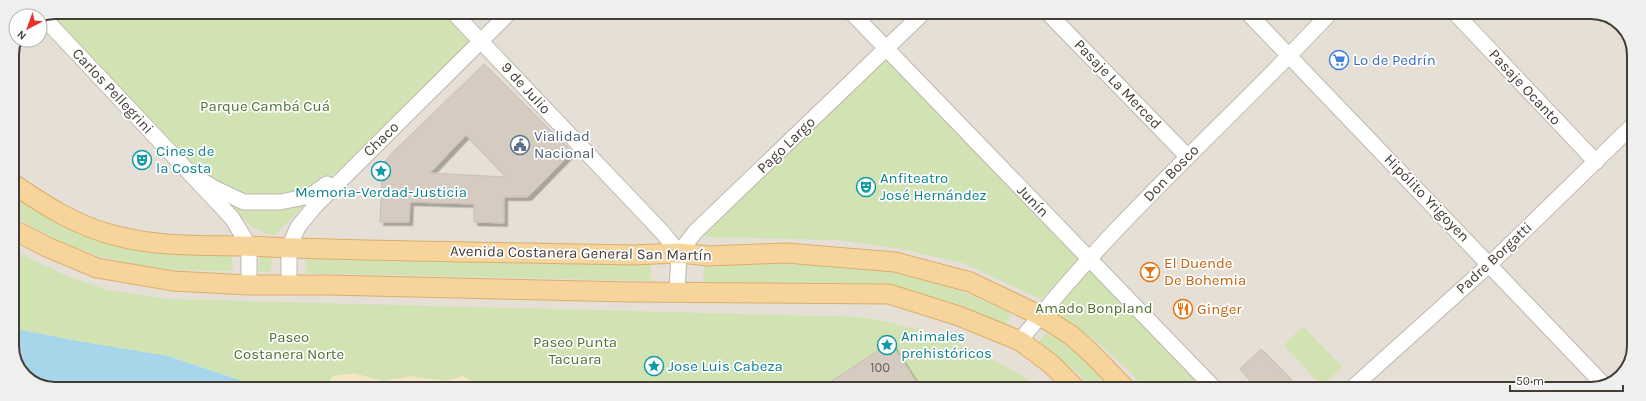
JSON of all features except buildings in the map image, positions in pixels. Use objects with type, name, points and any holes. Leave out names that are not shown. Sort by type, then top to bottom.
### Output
[{"type":"main road","name":"Avenida Costanera General San Martín","points":[[19,187],[34,197],[90,228],[117,236],[174,244],[625,254],[679,253],[709,256],[786,252],[895,262],[970,282],[1040,315],[1071,335],[1119,382]]},
{"type":"main road","points":[[19,232],[47,246],[97,268],[173,281],[249,285],[889,294],[959,316],[1020,341],[1051,364],[1069,382]]},
{"type":"street","name":"9 de Julio","points":[[460,19],[663,233],[679,253]]},
{"type":"street","name":"Chaco","points":[[289,285],[289,247],[298,227],[315,206],[357,163],[503,19]]},
{"type":"street","name":"Junín","points":[[858,19],[1208,382]]},
{"type":"street","name":"Pago Largo","points":[[679,253],[695,232],[917,19]]},
{"type":"street","name":"Pasaje La Merced","points":[[1054,19],[1187,156]]},
{"type":"street","name":"Hipólito Yrigoyen","points":[[1254,19],[1490,264],[1600,381]]},
{"type":"street","name":"Don Bosco","points":[[1020,341],[1040,315],[1089,258],[1187,156],[1290,56],[1324,19]]},
{"type":"street","name":"Pasaje Ocanto","points":[[1461,19],[1596,162]]},
{"type":"street","name":"Carlos Pellegrini","points":[[48,22],[232,218],[249,246]]},
{"type":"street","name":"Padre Borgatti","points":[[1359,382],[1490,264],[1627,131]]},
{"type":"street","points":[[189,172],[214,188],[244,202],[280,202],[310,196],[357,163]]},
{"type":"street","points":[[249,246],[249,285]]},
{"type":"street","points":[[678,292],[679,253]]},
{"type":"shaded area","points":[[55,19],[1598,20],[1609,24],[1618,31],[1624,41],[1627,53],[1626,353],[1621,366],[1613,374],[1602,380],[1591,382],[250,382],[168,356],[19,329],[20,48],[48,48],[48,20]]},
{"type":"green space","name":"Parque Cambá Cuá","points":[[53,19],[448,19],[471,43],[352,159],[321,184],[298,194],[251,198],[212,182],[195,169]]},
{"type":"green space","name":"Anfiteatro José Hernández","points":[[886,56],[1082,256],[1041,299],[963,263],[896,248],[838,240],[706,237],[703,229]]},
{"type":"green space","points":[[221,196],[308,201],[275,235],[267,234],[253,227]]},
{"type":"green space","points":[[19,197],[49,215],[232,253],[233,271],[166,269],[119,261],[82,250],[28,225],[19,219]]},
{"type":"green space","points":[[260,252],[272,253],[271,272],[258,272]]},
{"type":"green space","name":"Paseo Costanera Norte","points":[[19,253],[69,277],[107,290],[168,299],[858,317],[914,328],[965,346],[1021,375],[1031,382],[246,382],[168,356],[19,329]]},
{"type":"green space","points":[[306,255],[651,263],[651,281],[306,273]]},
{"type":"green space","points":[[704,264],[835,266],[887,271],[938,283],[1011,313],[1004,327],[875,288],[703,282]]},
{"type":"green space","name":"Amado Bonpland","points":[[1093,268],[1201,382],[1138,382],[1129,370],[1097,342],[1054,312]]},
{"type":"green space","points":[[1303,326],[1342,367],[1326,382],[1318,382],[1284,345]]},
{"type":"green space","points":[[1045,333],[1071,346],[1111,382],[1087,382],[1066,363],[1036,347]]},
{"type":"sand","points":[[354,373],[382,381],[411,376],[446,381],[463,376],[474,382],[329,382],[333,376]]},
{"type":"water","points":[[19,329],[78,341],[168,356],[246,382],[48,381],[37,377],[25,366],[19,348]]},
{"type":"place","name":"Lo de Pedrín","points":[[1339,60]]},
{"type":"place","name":"Vialidad Nacional","points":[[520,145]]},
{"type":"place","name":"Cines de la Costa","points":[[142,160]]},
{"type":"place","name":"Memoria-Verdad-Justicia","points":[[381,171]]},
{"type":"place","name":"Anfiteatro José Hernández","points":[[866,187]]},
{"type":"place","name":"El Duende De Bohemia","points":[[1150,272]]},
{"type":"place","name":"Ginger","points":[[1183,309]]},
{"type":"place","name":"Animales prehistóricos","points":[[887,345]]},
{"type":"place","name":"Jose Luis Cabeza","points":[[654,366]]},
{"type":"park label","name":"Paseo Punta Tacuara","points":[[575,350]]}]
